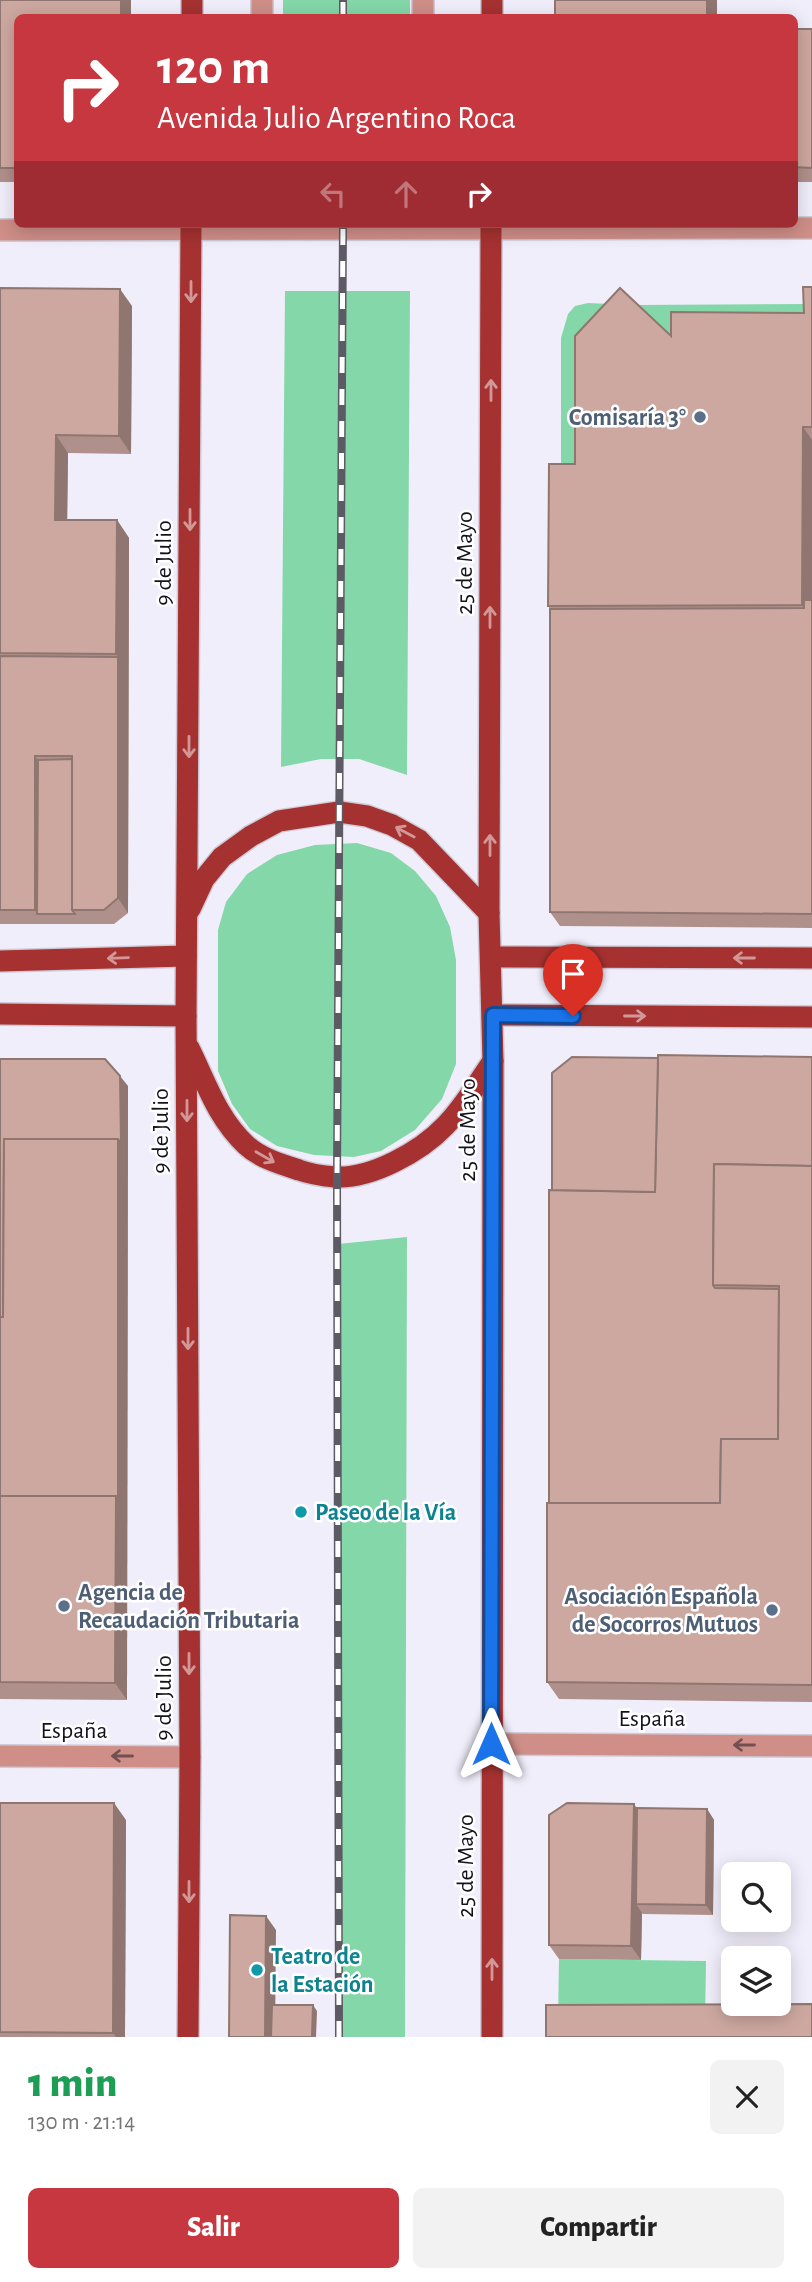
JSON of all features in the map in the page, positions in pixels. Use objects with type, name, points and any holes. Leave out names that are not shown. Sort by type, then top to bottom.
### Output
[{"type":"main road","name":"9 de Julio","points":[[188,2037],[190,1757],[186,956],[191,228]]},
{"type":"main road","name":"25 de Mayo","points":[[491,228],[489,913],[493,1015],[492,2037]]},
{"type":"main road","points":[[187,914],[204,879],[222,857],[251,836],[279,821],[339,812],[367,816],[392,825],[419,840],[489,913]]},
{"type":"main road","points":[[0,961],[186,956]]},
{"type":"main road","points":[[492,957],[812,958]]},
{"type":"main road","points":[[0,1014],[186,1016]]},
{"type":"main road","points":[[493,1015],[812,1017]]},
{"type":"main road","points":[[186,1043],[213,1102],[247,1146],[276,1163],[307,1173],[337,1177],[363,1173],[394,1162],[420,1148],[446,1125],[493,1061]]},
{"type":"street","points":[[0,230],[127,228]]},
{"type":"street","name":"España","points":[[491,1744],[812,1745]]},
{"type":"street","name":"España","points":[[0,1756],[190,1757]]},
{"type":"green space","points":[[283,0],[410,0],[410,14],[283,14]]},
{"type":"green space","points":[[285,291],[410,291],[407,775],[359,759],[321,759],[281,767]]},
{"type":"green space","points":[[588,303],[812,304],[812,330],[587,481],[561,481],[561,338],[568,314],[575,306]]},
{"type":"green space","points":[[357,843],[391,853],[415,871],[436,896],[450,927],[456,960],[456,1064],[442,1099],[415,1130],[381,1151],[354,1157],[314,1155],[277,1146],[250,1129],[232,1104],[218,1071],[218,930],[226,902],[247,874],[277,855],[315,845]]},
{"type":"green space","points":[[407,1237],[405,2037],[336,2037],[338,1244]]},
{"type":"green space","points":[[559,1959],[706,1961],[705,2021],[558,2022]]},
{"type":"building","points":[[0,0],[121,0],[121,14],[14,14],[14,168],[0,168]]},
{"type":"building","points":[[555,0],[707,0],[707,14],[555,14]]},
{"type":"building","points":[[798,29],[812,29],[812,168],[798,167]]},
{"type":"building","name":"Comisaría 3°","points":[[803,287],[812,287],[812,427],[803,427],[802,605],[548,606],[549,464],[575,464],[575,336],[620,288],[671,336],[671,312],[804,313]]},
{"type":"building","points":[[0,288],[120,289],[119,436],[56,435],[55,520],[117,520],[116,654],[0,653]]},
{"type":"building","points":[[804,600],[812,600],[812,914],[550,912],[550,609],[804,608]]},
{"type":"building","points":[[0,656],[118,657],[118,898],[104,910],[72,910],[72,756],[35,756],[35,910],[0,910]]},
{"type":"building","points":[[72,759],[72,910],[75,914],[37,914],[38,760]]},
{"type":"building","points":[[658,1055],[812,1057],[812,1166],[714,1164],[713,1285],[715,1288],[779,1289],[778,1439],[721,1439],[720,1503],[549,1503],[549,1190],[655,1192]]},
{"type":"building","points":[[572,1057],[658,1058],[655,1192],[552,1190],[552,1073]]},
{"type":"building","points":[[0,1059],[105,1059],[120,1076],[121,1143],[118,1139],[4,1139],[3,1317],[0,1317]]},
{"type":"building","points":[[4,1139],[118,1139],[118,1499],[116,1496],[0,1496]]},
{"type":"building","points":[[714,1164],[812,1166],[812,1685],[547,1682],[547,1503],[720,1503],[721,1439],[778,1439],[779,1286],[713,1285]]},
{"type":"building","name":"Agencia de Recaudación Tributaria","points":[[0,1496],[116,1496],[115,1683],[0,1682]]},
{"type":"building","points":[[0,1803],[114,1803],[113,2033],[0,2032]]},
{"type":"building","points":[[567,1803],[634,1804],[631,1946],[549,1945],[549,1815]]},
{"type":"building","points":[[637,1808],[707,1809],[706,1905],[636,1904]]},
{"type":"building","points":[[230,1915],[266,1916],[265,2037],[229,2037]]},
{"type":"building","points":[[721,2004],[721,2016],[791,2016],[791,2004],[812,2004],[812,2037],[546,2037],[546,2005]]},
{"type":"building","points":[[272,2005],[313,2005],[312,2037],[271,2037]]},
{"type":"railway","points":[[343,0],[343,14]]},
{"type":"railway","points":[[339,2037],[337,1177],[343,228]]},
{"type":"place","name":"Comisaría 3°","points":[[700,417]]},
{"type":"place","name":"Paseo de la Vía","points":[[301,1512]]},
{"type":"place","name":"Agencia de Recaudación Tributaria","points":[[64,1606]]},
{"type":"place","name":"Asociación Española de Socorros Mutuos","points":[[772,1610]]},
{"type":"place","name":"Teatro de la Estación","points":[[257,1970]]},
{"type":"route","points":[[491,1744],[493,1015],[573,1016]]}]
